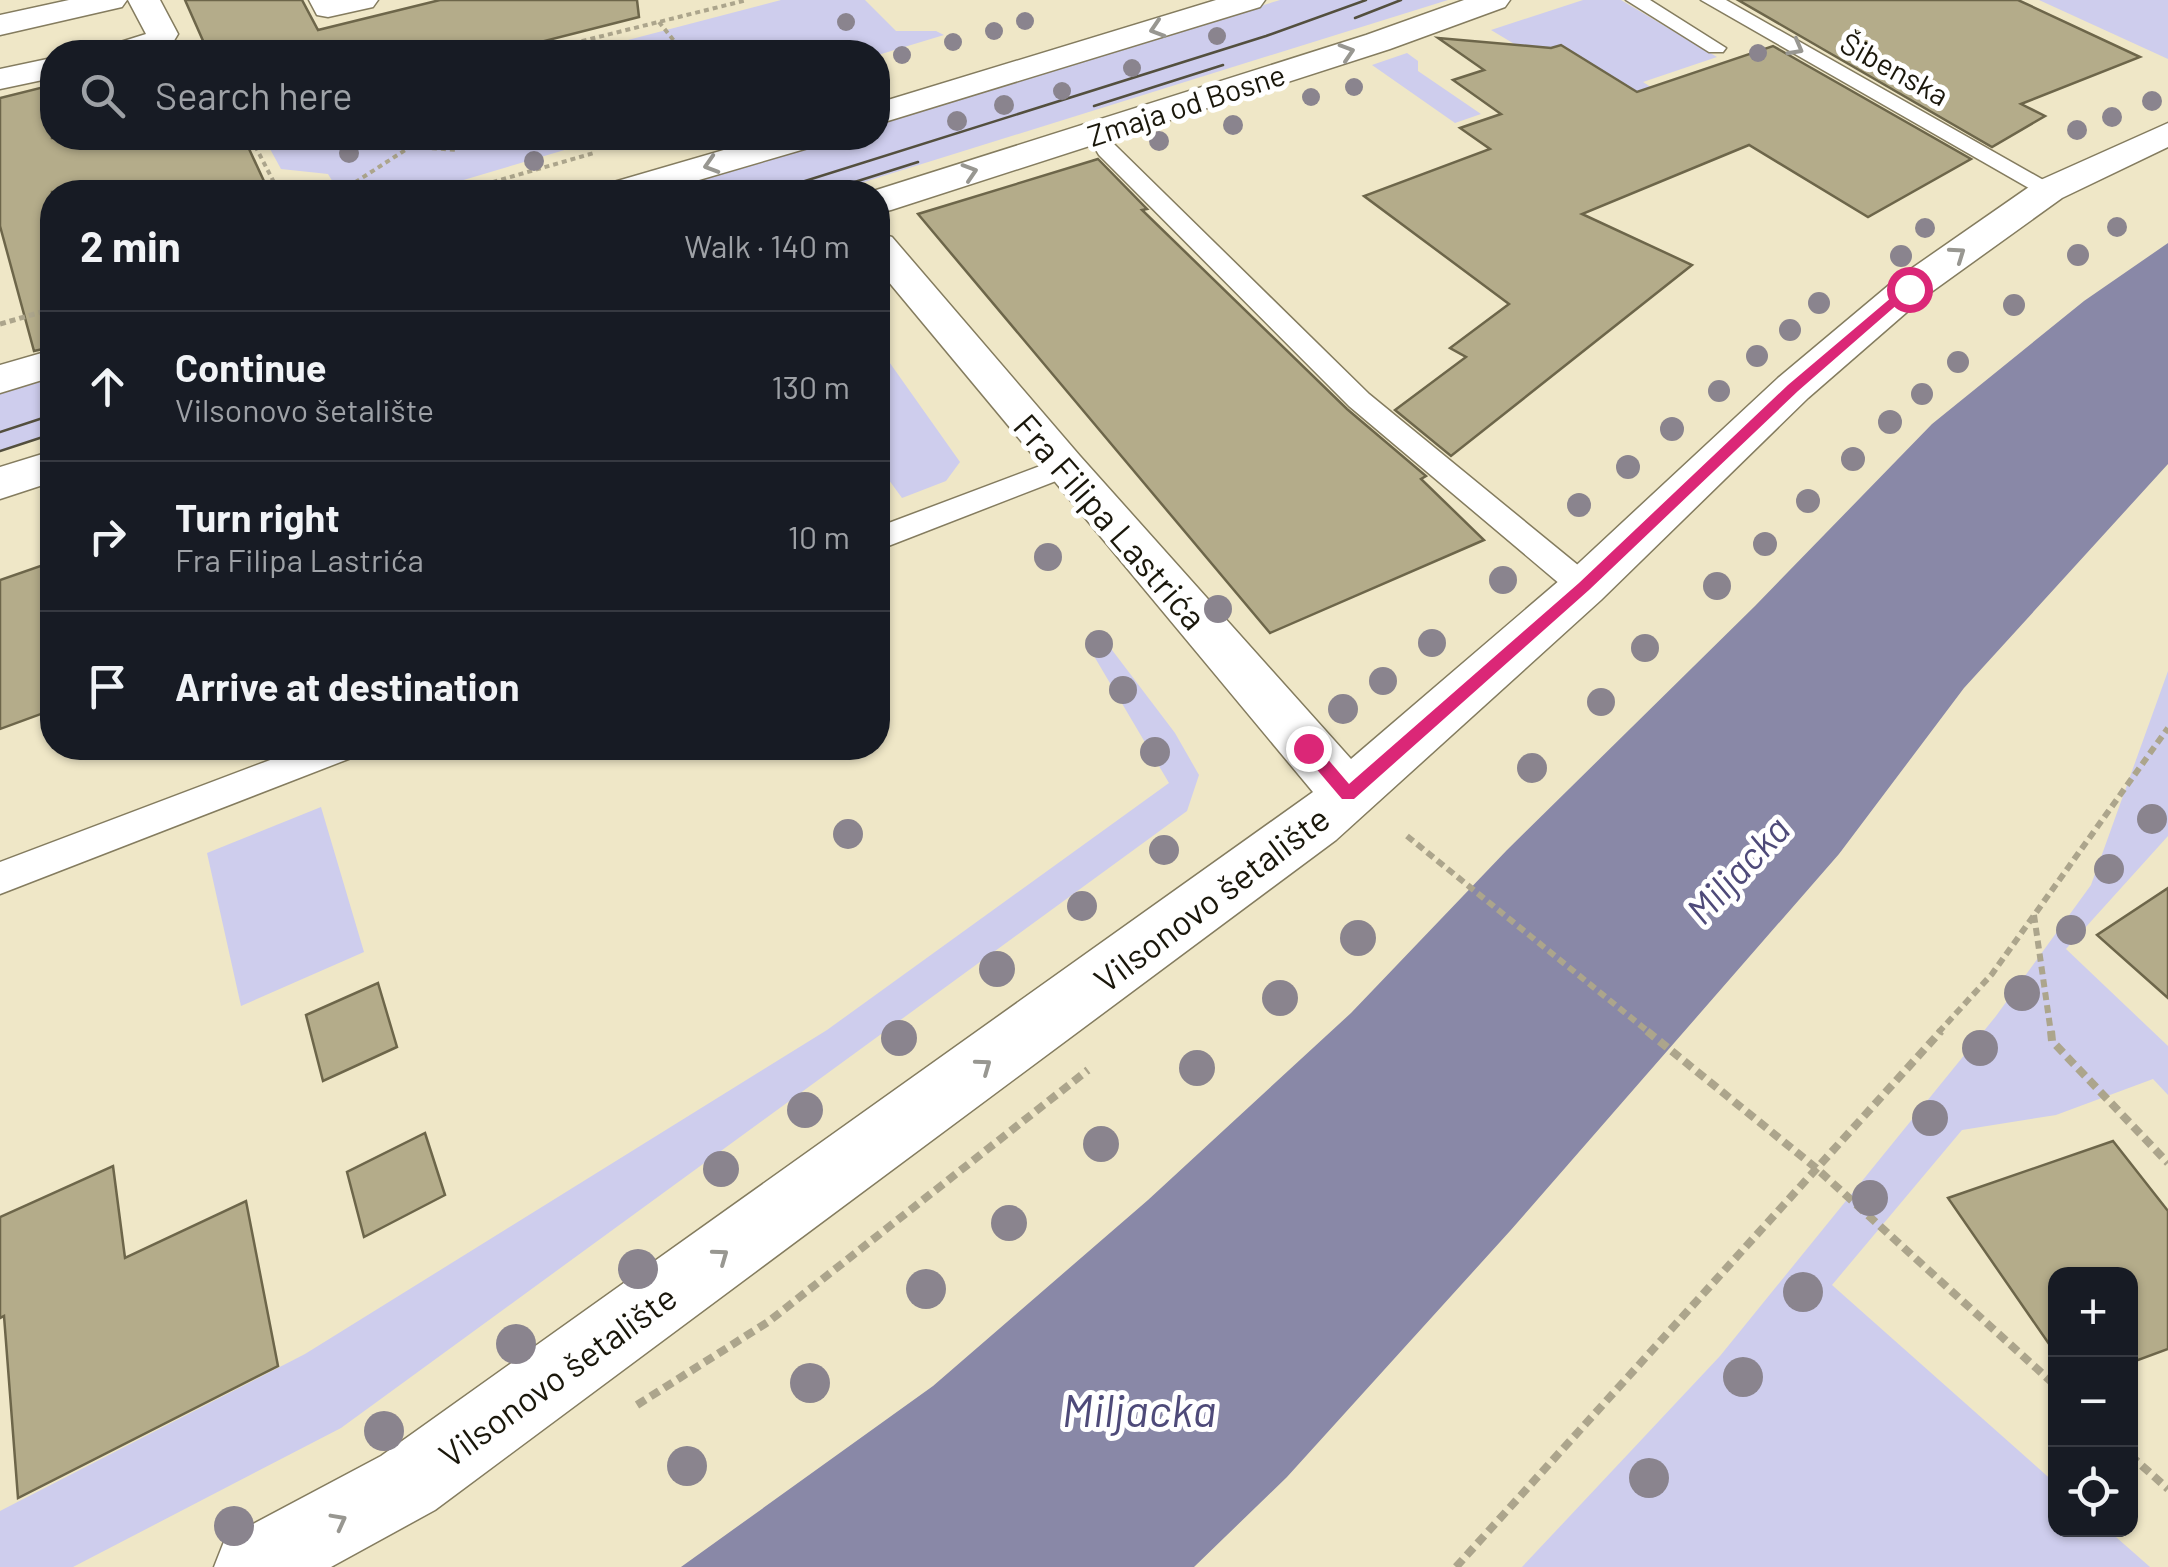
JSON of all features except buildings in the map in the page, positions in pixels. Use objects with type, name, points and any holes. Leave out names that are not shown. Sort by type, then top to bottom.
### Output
[{"type":"street","points":[[0,25],[111,0]]},
{"type":"street","points":[[144,0],[162,34],[158,40]]},
{"type":"street","points":[[324,0],[328,8],[362,0]]},
{"type":"street","points":[[890,110],[1250,0]]},
{"type":"street","name":"Zmaja od Bosne","points":[[890,198],[1378,42],[1494,0]]},
{"type":"street","points":[[0,79],[40,71]]},
{"type":"street","name":"Vilsonovo šetalište","points":[[253,1567],[408,1483],[1316,823],[1584,586],[1793,388],[1894,301],[2049,190],[2168,134]]},
{"type":"street","points":[[660,180],[762,150]]},
{"type":"street","name":"Fra Filipa Lastrića","points":[[890,259],[1348,794]]},
{"type":"street","points":[[0,379],[40,367]]},
{"type":"street","points":[[0,483],[40,470]]},
{"type":"lane","points":[[1636,0],[1716,48]]},
{"type":"lane","name":"Šibenska","points":[[1711,0],[2049,190]]},
{"type":"lane","points":[[1107,150],[1359,400],[1584,586]]},
{"type":"lane","points":[[890,534],[1064,467]]},
{"type":"lane","points":[[0,878],[307,760]]},
{"type":"path","points":[[587,40],[747,0]]},
{"type":"path","points":[[660,22],[674,40]]},
{"type":"path","points":[[257,150],[273,180]]},
{"type":"path","points":[[359,180],[407,150]]},
{"type":"path","points":[[499,180],[603,150]]},
{"type":"path","points":[[0,324],[40,312]]},
{"type":"path","points":[[1456,1567],[1992,974],[2168,728]]},
{"type":"path","points":[[1408,836],[1816,1168],[2048,1379]]},
{"type":"path","points":[[2034,914],[2052,1042],[2168,1162]]},
{"type":"path","points":[[2138,1462],[2168,1489]]},
{"type":"shaded area","points":[[781,0],[865,0],[896,31],[936,31],[944,35],[890,51],[890,40],[628,40]]},
{"type":"shaded area","points":[[1280,0],[1448,0],[870,180],[693,180],[794,150],[890,150],[890,120]]},
{"type":"shaded area","points":[[1583,0],[1621,0],[1717,57],[1643,82],[1666,97],[1536,144],[1549,49],[1516,45],[1491,30]]},
{"type":"shaded area","points":[[2039,0],[2168,0],[2168,59]]},
{"type":"shaded area","points":[[1407,53],[1418,61],[1418,71],[1481,114],[1455,123],[1372,65]]},
{"type":"shaded area","points":[[271,150],[565,150],[463,180],[332,180],[328,174],[281,169]]},
{"type":"shaded area","points":[[890,363],[960,462],[946,481],[902,498],[890,482]]},
{"type":"shaded area","points":[[40,379],[40,439],[0,451],[0,391]]},
{"type":"shaded area","points":[[1106,642],[1175,733],[1199,775],[1187,811],[341,1428],[73,1567],[0,1567],[0,1511],[305,1354],[827,1030],[1169,783],[1091,651]]},
{"type":"shaded area","points":[[2168,671],[2168,836],[2066,949],[2168,1046],[2168,1095],[2153,1079],[2056,1115],[1962,1130],[1832,1285],[2048,1477],[2048,1537],[2116,1537],[2150,1567],[1522,1567],[1720,1356],[1996,1016],[2091,885]]},
{"type":"shaded area","points":[[321,807],[364,952],[241,1006],[207,853]]},
{"type":"water","name":"Miljacka","points":[[2168,243],[2168,464],[1964,688],[1839,854],[1510,1231],[1287,1477],[1194,1567],[681,1567],[933,1386],[1148,1200],[1351,1013],[1507,850],[1755,606],[1932,424],[2084,301]]},
{"type":"tram line","points":[[808,180],[1266,36],[1366,0]]},
{"type":"tram line","points":[[1355,18],[1401,0]]},
{"type":"tram line","points":[[1094,106],[1223,65]]},
{"type":"tram line","points":[[861,180],[918,162]]},
{"type":"tram line","points":[[0,432],[40,419]]},
{"type":"tram line","points":[[0,451],[40,438]]},
{"type":"route","points":[[1308,748],[1348,794],[1584,586],[1793,388],[1909,289]]}]
